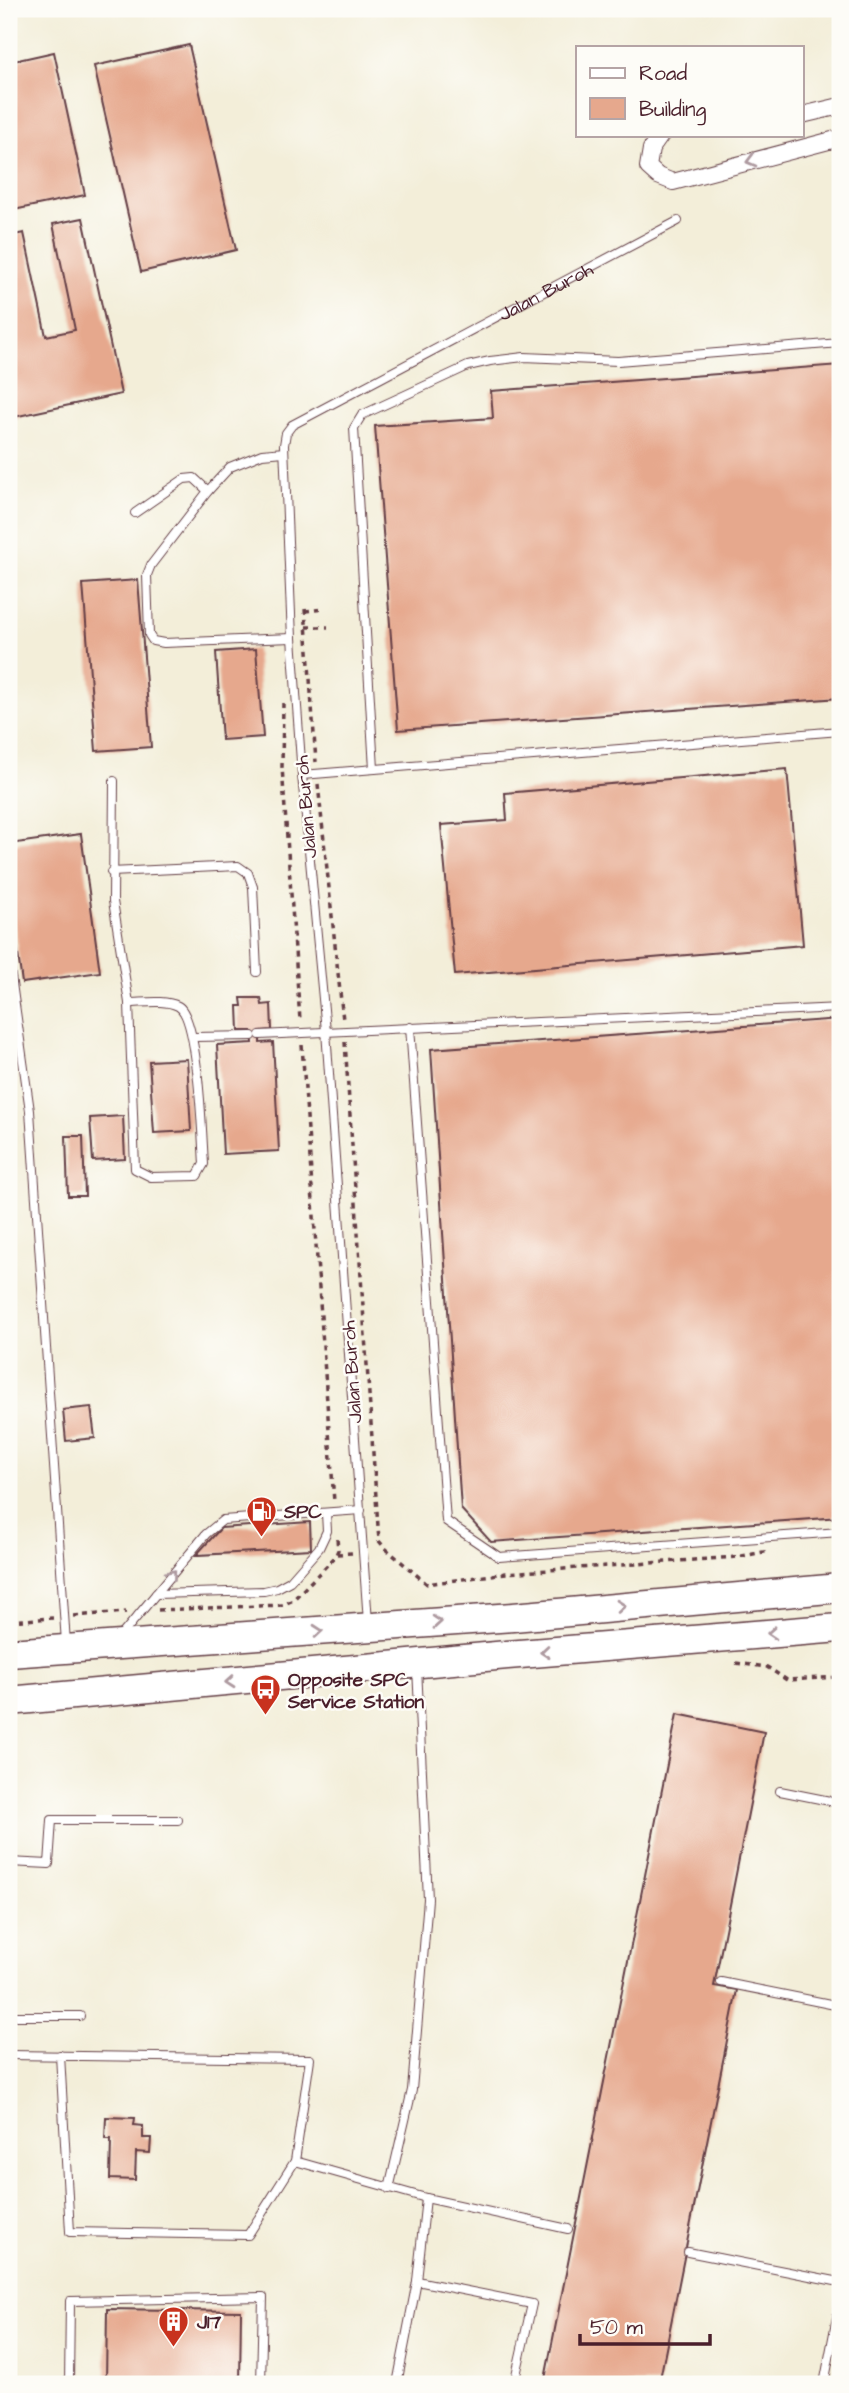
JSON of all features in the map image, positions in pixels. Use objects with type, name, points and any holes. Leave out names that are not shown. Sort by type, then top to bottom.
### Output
[{"type":"highway","points":[[9,1653],[513,1617],[840,1588]]},
{"type":"highway","points":[[9,1701],[840,1628]]},
{"type":"street","points":[[804,115],[840,106]]},
{"type":"street","points":[[660,136],[650,149],[648,167],[658,176],[673,182],[840,138]]},
{"type":"lane","name":"Jalan Buroh","points":[[369,1626],[326,1031],[292,638],[284,452],[286,433],[292,425],[678,221]]},
{"type":"lane","points":[[374,769],[354,428],[362,415],[468,366],[490,361],[524,357],[618,361],[840,343]]},
{"type":"lane","points":[[284,452],[262,454],[230,467],[151,565],[147,575],[149,635],[153,641],[164,643],[292,638]]},
{"type":"lane","points":[[135,513],[184,478],[194,478],[208,491]]},
{"type":"lane","points":[[302,775],[840,731]]},
{"type":"lane","points":[[114,781],[111,872],[129,1003],[135,1169],[150,1177],[197,1175],[204,1164],[194,1037],[185,1011],[171,1003],[129,1003]]},
{"type":"lane","points":[[111,872],[238,866],[248,873],[253,887],[257,972]]},
{"type":"lane","points":[[9,962],[30,1111],[66,1649]]},
{"type":"lane","points":[[194,1037],[840,1008]]},
{"type":"lane","points":[[410,1027],[446,1521],[499,1557],[840,1532]]},
{"type":"lane","points":[[113,1645],[206,1534],[223,1520],[361,1510]]},
{"type":"lane","points":[[156,1594],[264,1591],[277,1588],[290,1581],[319,1548],[327,1531],[330,1513]]},
{"type":"lane","points":[[389,2189],[412,2090],[428,1899],[417,1664]]},
{"type":"lane","points":[[780,1791],[840,1803]]},
{"type":"lane","points":[[9,1862],[49,1864],[52,1820],[178,1820]]},
{"type":"lane","points":[[722,1982],[840,2006]]},
{"type":"lane","points":[[9,2015],[80,2016]]},
{"type":"lane","points":[[9,2055],[60,2055],[310,2059],[295,2161],[248,2235],[70,2232],[60,2055]]},
{"type":"lane","points":[[295,2161],[389,2189],[568,2229]]},
{"type":"lane","points":[[397,2384],[417,2281],[426,2198]]},
{"type":"lane","points":[[688,2252],[840,2282]]},
{"type":"lane","points":[[417,2281],[532,2304],[514,2384]]},
{"type":"lane","points":[[69,2384],[70,2301],[263,2297],[261,2384]]},
{"type":"lane","points":[[824,2384],[840,2302]]},
{"type":"path","points":[[304,598],[317,774],[344,1031],[379,1541],[427,1584],[506,1573],[737,1557],[772,1550]]},
{"type":"path","points":[[305,611],[324,609]]},
{"type":"path","points":[[306,627],[328,627]]},
{"type":"path","points":[[9,1621],[142,1611],[283,1605],[293,1600],[335,1558],[338,1550],[330,1513],[282,767],[283,703]]},
{"type":"path","points":[[736,1663],[767,1667],[787,1680],[840,1677]]},
{"type":"building","points":[[189,45],[236,250],[141,272],[94,66]]},
{"type":"building","points":[[54,52],[85,195],[9,211],[9,62]]},
{"type":"building","points":[[83,218],[121,394],[9,418],[9,236],[24,233],[46,336],[75,330],[53,224]]},
{"type":"building","points":[[840,365],[840,698],[398,730],[375,426],[493,418],[491,391]]},
{"type":"building","points":[[138,580],[151,747],[96,751],[83,584]]},
{"type":"building","points":[[256,649],[263,737],[222,740],[216,652]]},
{"type":"building","points":[[787,769],[803,945],[455,975],[441,825],[507,820],[505,793]]},
{"type":"building","points":[[81,834],[100,972],[22,983],[9,889],[9,844]]},
{"type":"building","points":[[241,998],[261,998],[262,1005],[271,1004],[272,1030],[260,1031],[260,1043],[273,1042],[279,1151],[223,1154],[217,1045],[253,1043],[252,1031],[239,1031],[238,1006],[242,1006]]},
{"type":"building","points":[[840,1019],[840,1517],[491,1542],[461,1509],[431,1049]]},
{"type":"building","points":[[187,1059],[191,1131],[154,1133],[149,1061]]},
{"type":"building","points":[[123,1116],[125,1159],[93,1161],[90,1118]]},
{"type":"building","points":[[66,1136],[83,1136],[85,1196],[68,1196]]},
{"type":"building","points":[[91,1407],[95,1438],[66,1441],[63,1410]]},
{"type":"building","name":"SPC","points":[[310,1522],[311,1549],[196,1555],[221,1528]]},
{"type":"building","points":[[677,1714],[764,1732],[714,1986],[737,1990],[659,2384],[544,2384]]},
{"type":"building","points":[[106,2117],[135,2118],[134,2125],[143,2126],[143,2138],[151,2138],[150,2153],[136,2152],[135,2180],[110,2179],[111,2139],[105,2139]]},
{"type":"building","name":"J17","points":[[107,2309],[241,2311],[240,2384],[106,2384]]},
{"type":"place","name":"SPC","points":[[261,1538]]},
{"type":"place","name":"Opposite SPC Service Station","points":[[265,1717]]},
{"type":"place","name":"J17","points":[[174,2348]]}]
